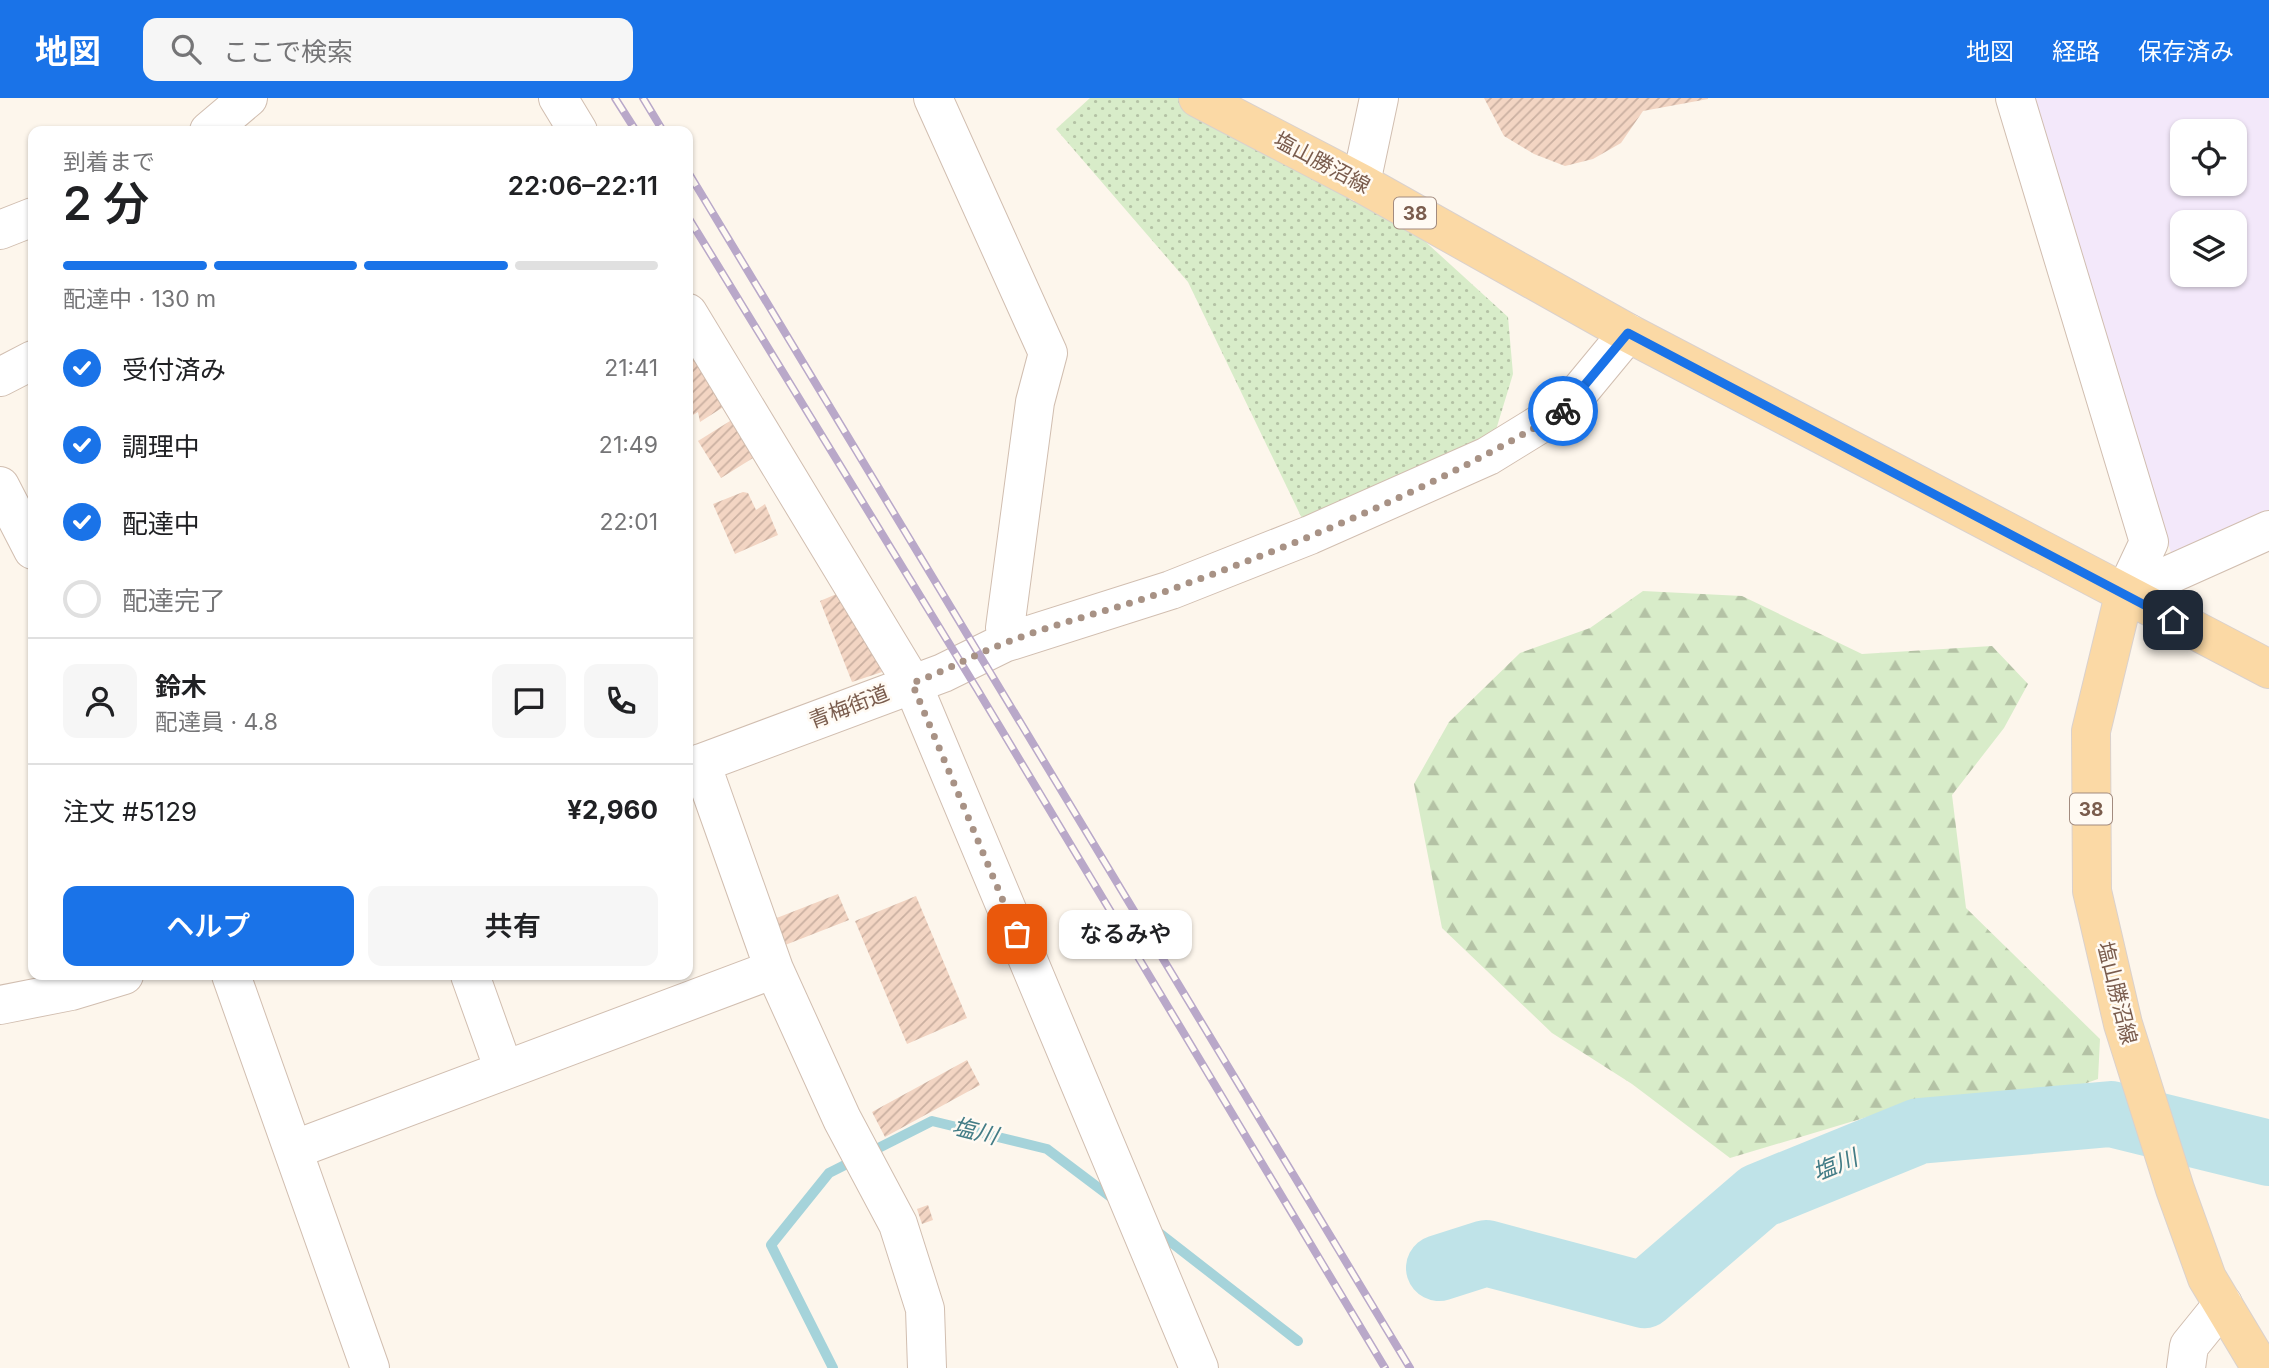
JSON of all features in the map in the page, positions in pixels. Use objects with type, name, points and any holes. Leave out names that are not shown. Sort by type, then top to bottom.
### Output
[{"type":"main road","name":"塩山勝沼線","points":[[1198,98],[1361,183],[1628,333]]},
{"type":"main road","name":"38","points":[[1628,333],[2124,595]]},
{"type":"main road","name":"塩山勝沼線","points":[[2124,595],[2091,731],[2092,891],[2123,1024],[2175,1189],[2207,1278],[2261,1368]]},
{"type":"main road","points":[[2124,595],[2269,669]]},
{"type":"street","points":[[215,126],[248,98]]},
{"type":"street","points":[[558,98],[575,126]]},
{"type":"street","points":[[933,98],[1048,353],[1035,402],[1020,514],[1005,628],[1010,641]]},
{"type":"street","points":[[1361,183],[1379,98]]},
{"type":"street","points":[[2015,98],[2149,542],[2124,595]]},
{"type":"street","points":[[0,230],[28,219]]},
{"type":"street","points":[[693,321],[912,683],[1193,1356]]},
{"type":"street","name":"青梅街道","points":[[694,765],[943,673],[1010,641],[1196,580],[1310,535],[1488,456],[1566,408],[1628,333]]},
{"type":"street","points":[[0,377],[28,363]]},
{"type":"street","points":[[0,486],[28,540]]},
{"type":"street","points":[[2124,595],[2269,530]]},
{"type":"street","points":[[694,765],[774,969],[842,1119],[898,1224],[925,1309],[927,1368]]},
{"type":"street","points":[[293,1150],[774,969]]},
{"type":"street","points":[[0,1005],[71,991],[107,980]]},
{"type":"street","points":[[234,980],[370,1368]]},
{"type":"street","points":[[472,980],[504,1070]]},
{"type":"street","points":[[2186,1368],[2189,1346],[2223,1304]]},
{"type":"shaded area","points":[[2030,98],[2269,98],[2269,516],[2174,562]]},
{"type":"green space","points":[[1090,98],[1198,98],[1361,183],[1508,317],[1513,374],[1488,456],[1310,535],[1188,282],[1056,129]]},
{"type":"green space","points":[[1643,591],[1742,596],[1862,654],[1992,646],[2028,684],[2004,728],[1952,795],[1966,908],[2100,1039],[2098,1079],[2030,1103],[1877,1114],[1730,1158],[1632,1084],[1552,1033],[1442,928],[1414,784],[1449,722],[1520,653],[1590,628]]},
{"type":"building","points":[[1484,98],[1708,99],[1643,111],[1621,143],[1593,159],[1565,166],[1534,154],[1504,136]]},
{"type":"building","points":[[693,344],[731,402],[700,422],[698,412],[693,415]]},
{"type":"building","points":[[738,416],[761,453],[721,478],[698,441]]},
{"type":"building","points":[[743,492],[748,493],[756,510],[765,504],[778,535],[735,554],[713,504]]},
{"type":"building","points":[[839,593],[869,632],[882,672],[852,682],[820,601]]},
{"type":"building","points":[[838,894],[849,920],[780,947],[769,921]]},
{"type":"building","points":[[916,896],[967,1018],[907,1044],[855,921]]},
{"type":"building","points":[[967,1060],[980,1085],[885,1137],[872,1112]]},
{"type":"building","points":[[928,1205],[933,1220],[922,1224],[917,1209]]},
{"type":"waterway","name":"塩川","points":[[1439,1268],[1486,1253],[1644,1295],[1759,1196],[1919,1131],[2111,1114],[2269,1153]]},
{"type":"waterway","name":"塩川","points":[[833,1368],[771,1245],[829,1173],[932,1121],[1047,1149],[1116,1201]]},
{"type":"waterway","name":"塩川","points":[[1154,1229],[1298,1341]]},
{"type":"railway","points":[[615,98],[633,126]]},
{"type":"railway","points":[[643,98],[660,126]]},
{"type":"railway","points":[[693,180],[1410,1368]]},
{"type":"railway","points":[[693,225],[977,689],[1385,1368]]},
{"type":"way so far","points":[[1017,934],[912,683],[943,673],[1004,643],[1171,590],[1310,535],[1488,456],[1563,411]]},
{"type":"place","name":"なるみや","points":[[1017,934]]},
{"type":"route","points":[[1563,411],[1628,333],[2173,620]]}]
